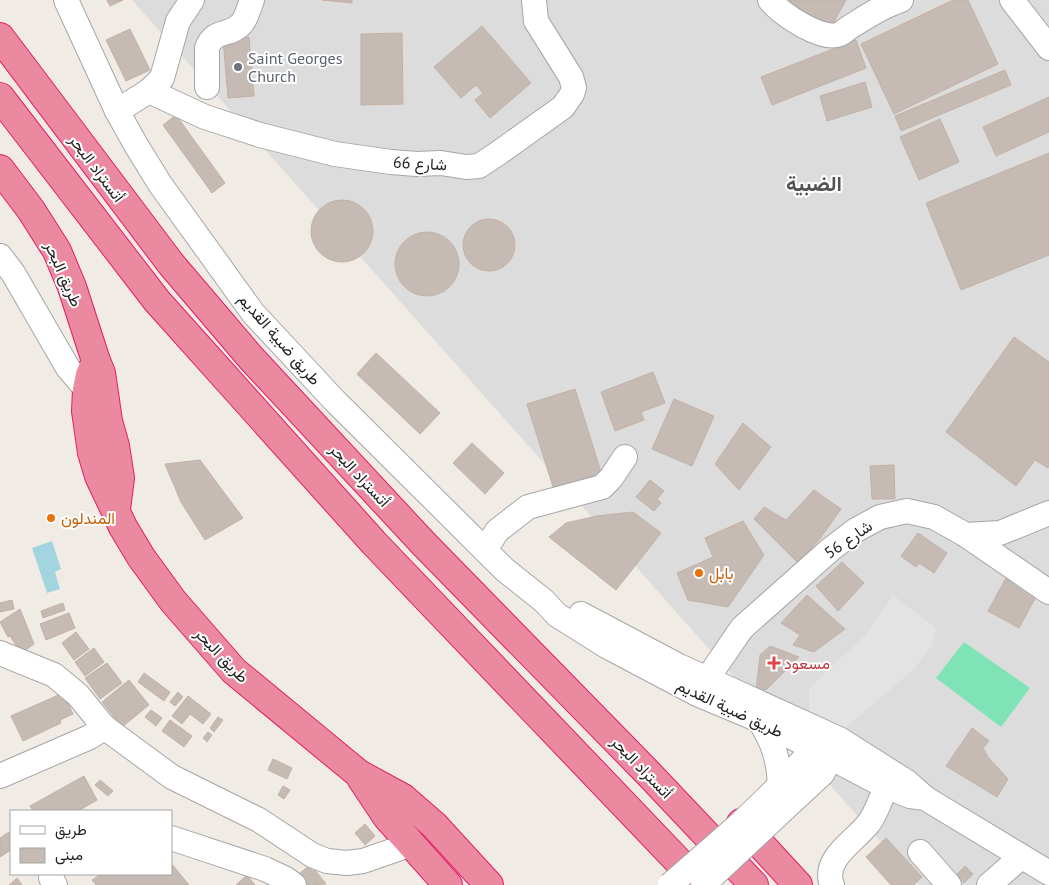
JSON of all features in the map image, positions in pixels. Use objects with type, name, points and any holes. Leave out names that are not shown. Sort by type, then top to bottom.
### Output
[{"type":"highway","name":"أتستراد البحر","points":[[0,37],[170,264],[251,358],[423,543],[647,772],[754,885]]},
{"type":"highway","name":"أتستراد البحر","points":[[0,97],[164,308],[374,543],[702,885]]},
{"type":"highway","name":"طريق البحر","points":[[0,169],[31,210],[57,251],[72,287],[96,361],[90,375],[95,392],[86,411],[103,450],[99,476],[123,527],[152,571],[197,630],[228,664],[359,774],[403,798],[434,825],[489,885]]},
{"type":"highway","name":"طريق البحر","points":[[359,774],[387,817],[448,885]]},
{"type":"highway","points":[[412,844],[434,825]]},
{"type":"highway","points":[[747,830],[798,885]]},
{"type":"street","name":"طريق ضبية القديم","points":[[66,0],[117,111],[160,184],[253,313],[335,401],[511,576],[544,601],[557,615],[608,647],[701,686],[827,744],[897,792],[925,798],[1049,873]]},
{"type":"street","points":[[117,111],[149,92],[162,78],[178,21],[192,0]]},
{"type":"street","points":[[207,87],[206,48],[209,42],[216,35],[232,30],[242,24],[252,0]]},
{"type":"street","name":"شارع 66","points":[[149,92],[205,117],[260,135],[336,154],[417,164],[441,163],[466,167],[479,166],[563,106],[574,88],[571,76],[536,21],[534,0]]},
{"type":"street","points":[[770,0],[774,7],[796,23],[829,35],[839,35],[887,5],[901,0]]},
{"type":"street","points":[[1012,0],[1049,48]]},
{"type":"street","points":[[0,256],[13,273],[68,368],[95,392]]},
{"type":"street","points":[[484,550],[498,531],[528,507],[602,487],[611,478],[625,457]]},
{"type":"street","name":"شارع 56","points":[[701,686],[742,628],[831,549],[856,530],[880,517],[908,510],[934,517],[966,535],[1049,592]]},
{"type":"street","points":[[966,535],[1000,533],[1049,513]]},
{"type":"street","points":[[0,653],[54,674],[78,695],[105,727],[172,777],[259,820],[312,855],[327,861],[347,863],[364,861],[412,844]]},
{"type":"street","name":"طريق ضبية القديم","points":[[701,686],[759,720],[827,744]]},
{"type":"street","points":[[759,720],[774,747],[779,771],[778,797]]},
{"type":"street","points":[[0,776],[90,737],[105,727]]},
{"type":"street","points":[[702,885],[747,830],[778,797],[822,774],[827,744]]},
{"type":"street","points":[[832,885],[829,878],[831,867],[839,854],[867,825],[881,799]]},
{"type":"street","points":[[670,885],[747,830]]},
{"type":"street","points":[[172,838],[265,869],[286,878],[294,885]]},
{"type":"street","points":[[920,852],[949,885]]},
{"type":"street","points":[[989,885],[1021,857]]},
{"type":"shaded area","points":[[132,0],[1049,0],[1049,885],[919,885]]},
{"type":"shaded area","points":[[893,595],[936,628],[931,647],[913,670],[842,731],[810,712],[809,688],[865,635]]},
{"type":"green space","points":[[964,642],[1030,688],[1001,727],[936,678]]},
{"type":"water","points":[[52,541],[61,569],[55,572],[60,589],[47,593],[32,548]]},
{"type":"building","points":[[107,0],[123,0],[110,6]]},
{"type":"building","points":[[322,0],[352,0],[352,3]]},
{"type":"building","points":[[778,0],[846,0],[830,29]]},
{"type":"building","points":[[953,0],[968,0],[998,64],[894,114],[861,44]]},
{"type":"building","points":[[482,26],[531,83],[490,118],[475,100],[483,93],[476,85],[461,98],[434,67]]},
{"type":"building","points":[[130,29],[150,70],[126,81],[106,40]]},
{"type":"building","points":[[402,33],[403,104],[361,105],[361,34]]},
{"type":"building","name":"Saint Georges Church","points":[[249,37],[254,96],[228,98],[223,39]]},
{"type":"building","points":[[856,40],[866,68],[772,105],[761,77]]},
{"type":"building","points":[[1005,70],[1011,85],[901,131],[895,116]]},
{"type":"building","points":[[865,82],[872,107],[827,121],[820,96]]},
{"type":"building","points":[[1049,97],[1049,132],[996,156],[983,127]]},
{"type":"building","points":[[176,115],[225,183],[212,193],[163,125]]},
{"type":"building","points":[[940,119],[959,162],[919,180],[900,137]]},
{"type":"building","points":[[1049,153],[1049,255],[961,290],[926,203]]},
{"type":"building","points":[[336,200],[348,200],[364,209],[371,219],[373,231],[371,243],[364,253],[348,262],[336,262],[325,257],[316,248],[311,237],[311,225],[316,214],[325,205]]},
{"type":"building","points":[[489,219],[499,221],[507,227],[513,235],[515,245],[513,255],[507,263],[499,269],[489,271],[479,269],[471,263],[465,255],[463,245],[465,235],[471,227],[479,221]]},
{"type":"building","points":[[427,232],[439,234],[450,241],[457,252],[459,264],[457,276],[450,287],[439,294],[427,296],[415,294],[404,287],[397,276],[395,264],[397,252],[404,241],[415,234]]},
{"type":"building","points":[[1014,337],[1049,362],[1049,466],[1048,468],[1035,460],[1016,486],[946,432]]},
{"type":"building","points":[[376,353],[440,413],[420,434],[357,374]]},
{"type":"building","points":[[653,372],[665,403],[641,412],[644,420],[615,431],[601,392]]},
{"type":"building","points":[[575,389],[602,475],[554,490],[527,404]]},
{"type":"building","points":[[674,399],[714,416],[692,466],[652,449]]},
{"type":"building","points":[[743,423],[771,447],[739,490],[715,464]]},
{"type":"building","points":[[472,443],[504,473],[485,494],[453,463]]},
{"type":"building","points":[[200,460],[243,518],[205,540],[181,502],[165,464]]},
{"type":"building","points":[[894,465],[895,499],[872,499],[870,466]]},
{"type":"building","points":[[650,480],[664,491],[657,499],[661,503],[654,511],[636,497]]},
{"type":"building","points":[[814,490],[841,509],[819,540],[798,563],[754,519],[764,507],[786,520]]},
{"type":"building","points":[[633,512],[661,533],[616,590],[549,537],[566,523],[597,516]]},
{"type":"building","points":[[743,521],[764,555],[728,607],[688,600],[677,573],[713,557],[705,538]]},
{"type":"building","points":[[918,533],[947,553],[934,573],[919,563],[916,567],[901,556]]},
{"type":"building","points":[[842,562],[864,583],[838,611],[816,586]]},
{"type":"building","points":[[1006,578],[1037,595],[1019,628],[988,611]]},
{"type":"building","points":[[807,595],[845,629],[814,652],[793,645],[800,635],[781,623]]},
{"type":"building","points":[[12,600],[14,609],[0,612],[0,603]]},
{"type":"building","points":[[63,603],[65,610],[43,618],[41,611]]},
{"type":"building","points":[[20,609],[34,644],[23,652],[21,648],[19,650],[10,636],[8,637],[0,622]]},
{"type":"building","points":[[69,613],[75,628],[46,640],[40,624]]},
{"type":"building","points":[[76,632],[89,649],[74,660],[62,643]]},
{"type":"building","points":[[770,646],[799,657],[767,689],[756,691],[760,655]]},
{"type":"building","points":[[94,648],[104,662],[85,676],[75,662]]},
{"type":"building","points":[[107,663],[122,683],[100,699],[85,678]]},
{"type":"building","points":[[144,673],[170,692],[164,701],[138,682]]},
{"type":"building","points":[[129,680],[149,705],[122,727],[102,702]]},
{"type":"building","points":[[178,692],[183,697],[175,706],[170,702]]},
{"type":"building","points":[[63,693],[73,714],[60,720],[61,723],[23,741],[11,716]]},
{"type":"building","points":[[188,696],[211,714],[203,724],[190,714],[182,724],[172,716]]},
{"type":"building","points":[[151,710],[162,718],[156,726],[145,717]]},
{"type":"building","points":[[218,717],[223,720],[214,732],[210,728]]},
{"type":"building","points":[[170,720],[192,736],[184,747],[162,731]]},
{"type":"building","points":[[972,728],[989,741],[983,748],[988,757],[1008,779],[997,797],[946,766]]},
{"type":"building","points":[[208,732],[212,735],[207,742],[203,738]]},
{"type":"building","points":[[273,759],[292,768],[287,779],[268,770]]},
{"type":"building","points":[[84,776],[97,800],[80,810],[32,810],[30,806]]},
{"type":"building","points":[[100,780],[113,791],[108,796],[95,785]]},
{"type":"building","points":[[283,786],[290,790],[284,799],[278,795]]},
{"type":"building","points":[[365,824],[375,836],[365,845],[355,833]]},
{"type":"building","points":[[9,832],[10,834],[10,851],[0,857],[0,838]]},
{"type":"building","points":[[886,838],[922,877],[914,885],[891,885],[866,857]]},
{"type":"building","points":[[172,864],[189,885],[96,885],[92,880],[100,875],[172,875]]},
{"type":"building","points":[[309,866],[313,871],[315,870],[326,884],[308,885],[300,873]]},
{"type":"building","points":[[965,866],[973,874],[964,883],[956,875]]},
{"type":"building","points":[[247,875],[255,885],[236,885]]},
{"type":"building","points":[[17,878],[22,885],[9,885]]},
{"type":"place","name":"Saint Georges Church","points":[[238,67]]},
{"type":"place","name":"المندلون","points":[[51,518]]},
{"type":"place","name":"بابل","points":[[699,573]]},
{"type":"place","name":"مسعود","points":[[774,663]]},
{"type":"district","name":"الضبية","points":[[814,183]]}]
